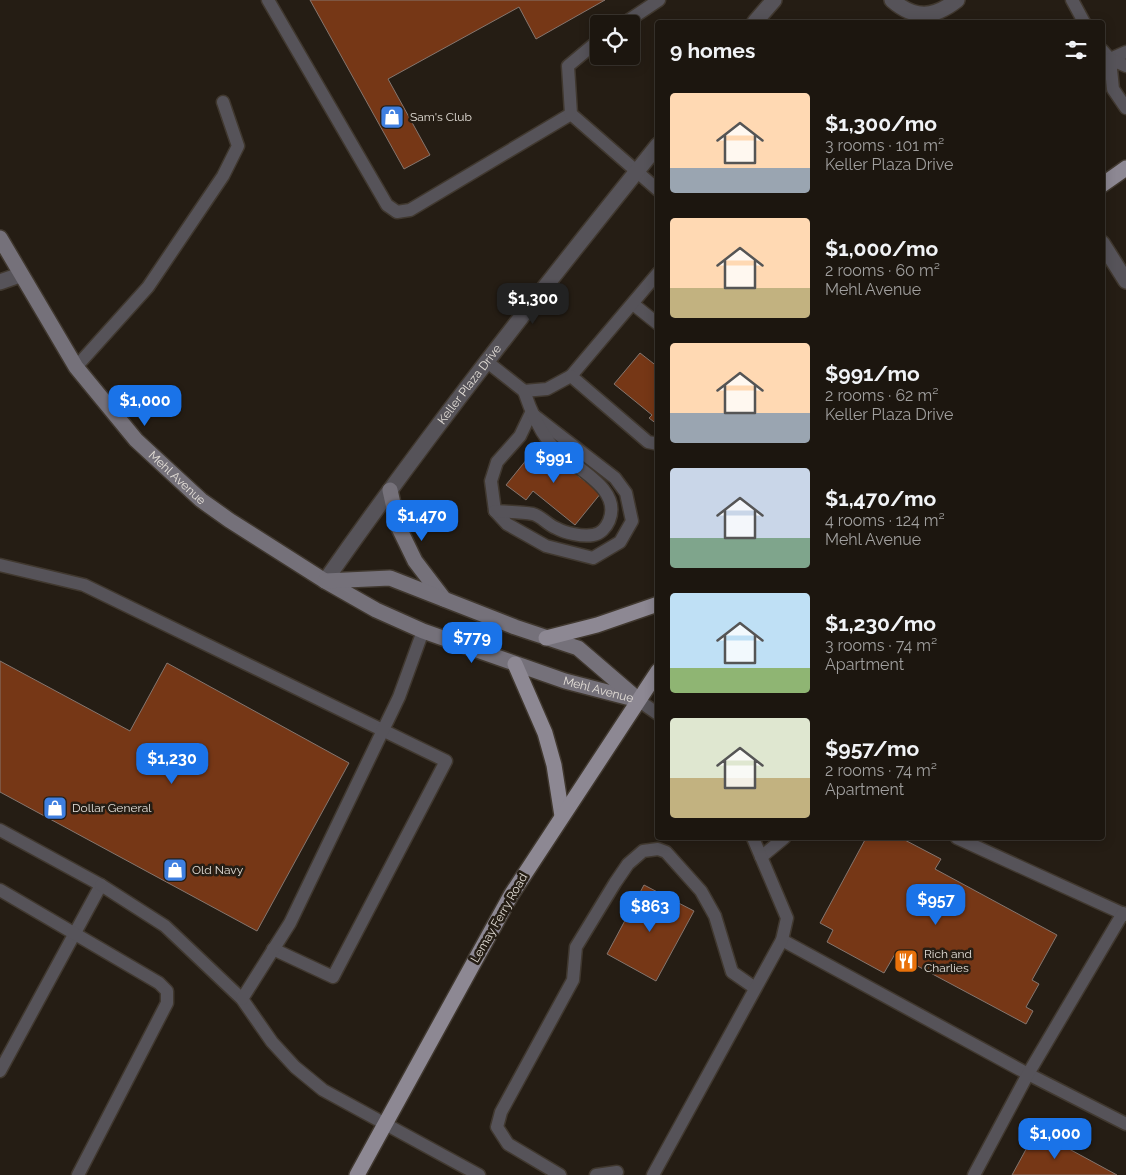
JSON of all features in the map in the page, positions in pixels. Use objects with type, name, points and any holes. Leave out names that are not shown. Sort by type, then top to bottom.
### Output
[{"type":"main road","points":[[1105,183],[1126,168]]},
{"type":"main road","points":[[546,638],[597,625],[655,605]]},
{"type":"main road","points":[[515,664],[546,733],[554,765],[562,816]]},
{"type":"main road","name":"Lemay Ferry Road","points":[[357,1175],[511,895],[655,675]]},
{"type":"street","points":[[758,20],[774,0]]},
{"type":"street","points":[[892,0],[909,11],[936,18],[957,0]]},
{"type":"street","name":"Keller Plaza Drive","points":[[325,581],[486,361],[655,148]]},
{"type":"street","name":"Mehl Avenue","points":[[0,238],[20,276],[76,367],[136,440],[201,500],[325,581],[376,610],[423,631],[515,664],[565,681],[638,700]]},
{"type":"street","points":[[1105,248],[1126,281]]},
{"type":"street","points":[[0,282],[20,276]]},
{"type":"street","points":[[390,490],[398,526],[414,561],[445,600]]},
{"type":"street","name":"Mehl Avenue","points":[[325,581],[390,578],[546,638],[578,648],[638,700]]},
{"type":"lane","points":[[268,0],[387,204],[397,212],[410,210],[571,114]]},
{"type":"lane","points":[[636,15],[659,0]]},
{"type":"lane","points":[[1072,0],[1083,20]]},
{"type":"lane","points":[[590,48],[568,66],[571,114],[655,188]]},
{"type":"lane","points":[[1106,54],[1126,52]]},
{"type":"lane","points":[[1106,54],[1126,66]]},
{"type":"lane","points":[[1106,54],[1113,89],[1126,108]]},
{"type":"lane","points":[[76,367],[148,287],[224,176],[238,146],[223,102]]},
{"type":"lane","points":[[524,391],[547,389],[571,376],[655,277]]},
{"type":"lane","points":[[632,304],[655,322]]},
{"type":"lane","points":[[486,361],[524,391],[532,413],[550,444],[601,485],[608,496],[611,509],[610,520],[604,530],[594,536],[578,535],[556,528],[535,514],[495,511]]},
{"type":"lane","points":[[571,376],[648,442],[655,443]]},
{"type":"lane","points":[[532,413],[615,478],[626,493],[632,521],[620,542],[593,558],[546,546],[507,524],[495,511],[491,481],[497,462],[520,436],[532,413]]},
{"type":"lane","points":[[0,564],[84,585],[446,761],[333,977],[273,949]]},
{"type":"lane","points":[[242,999],[290,923],[399,697],[423,631]]},
{"type":"lane","points":[[638,700],[655,712]]},
{"type":"lane","points":[[0,830],[101,885],[165,926],[242,999],[272,1042],[295,1066],[323,1090],[479,1175]]},
{"type":"lane","points":[[653,1175],[782,940],[787,918],[754,840]]},
{"type":"lane","points":[[761,857],[782,840]]},
{"type":"lane","points":[[961,840],[1124,914],[1028,1074],[974,1175]]},
{"type":"lane","points":[[560,1175],[508,1144],[497,1127],[502,1112],[574,980],[576,947],[628,864],[643,851],[658,849],[666,852],[711,905],[732,972],[755,988]]},
{"type":"lane","points":[[0,1071],[101,885]]},
{"type":"lane","points":[[0,890],[75,932],[159,983],[167,991],[167,1003],[78,1175]]},
{"type":"lane","points":[[782,940],[1028,1074],[1126,1124]]},
{"type":"lane","points":[[596,1175],[617,1172]]},
{"type":"building","name":"Sam's Club","points":[[310,0],[605,0],[536,39],[519,7],[388,79],[430,155],[404,169]]},
{"type":"building","points":[[640,353],[655,365],[655,423],[649,418],[652,415],[614,384]]},
{"type":"building","points":[[540,443],[567,464],[582,471],[578,476],[601,493],[575,525],[533,491],[526,500],[506,485]]},
{"type":"building","points":[[0,661],[130,731],[167,663],[349,763],[257,931],[0,792]]},
{"type":"building","points":[[865,840],[905,840],[941,859],[935,869],[1057,935],[1032,980],[1039,984],[1026,1007],[1033,1011],[1026,1024],[895,954],[884,973],[827,942],[833,930],[820,923]]},
{"type":"building","points":[[644,885],[694,911],[656,981],[607,954]]},
{"type":"building","points":[[1036,1131],[1117,1175],[1012,1175]]},
{"type":"place","name":"Sam's Club","points":[[392,117]]},
{"type":"place","name":"Dollar General","points":[[55,808]]},
{"type":"place","name":"Old Navy","points":[[175,870]]},
{"type":"place","name":"Rich and Charlies","points":[[906,961]]}]
